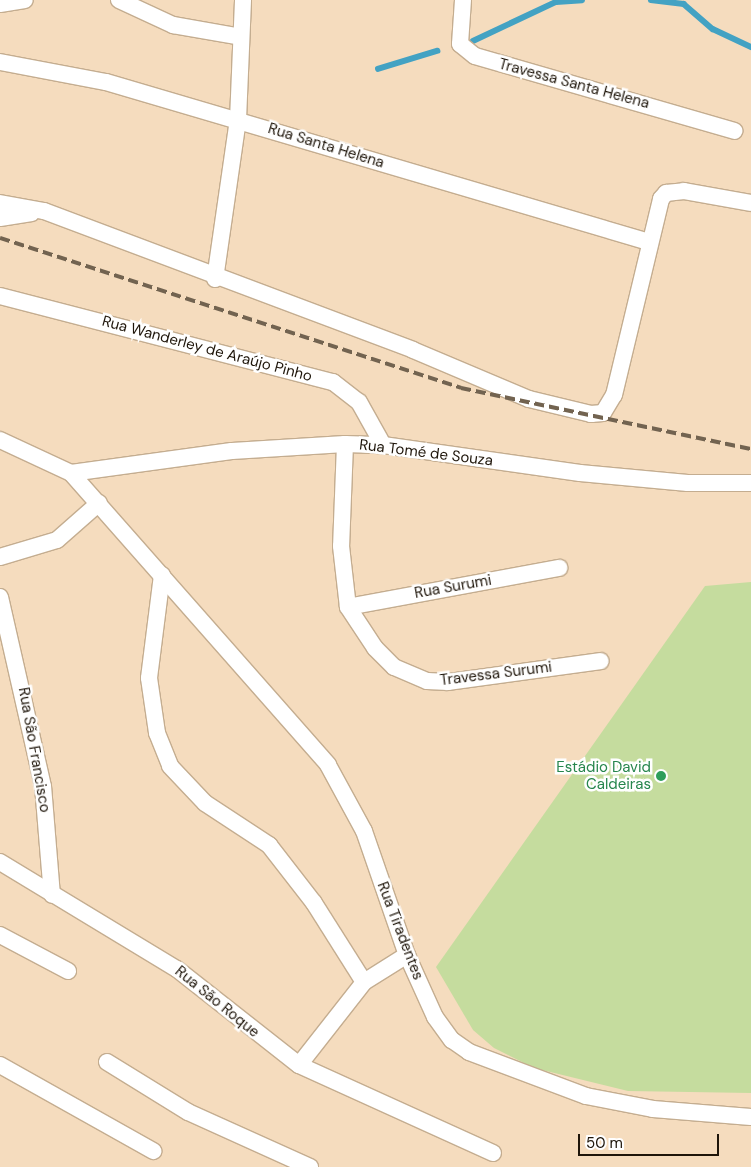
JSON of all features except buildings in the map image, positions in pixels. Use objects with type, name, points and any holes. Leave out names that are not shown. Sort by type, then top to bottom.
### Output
[{"type":"street","points":[[0,4],[24,0]]},
{"type":"street","points":[[119,0],[173,25],[241,37]]},
{"type":"street","points":[[215,279],[238,120],[243,0]]},
{"type":"street","name":"Travessa Santa Helena","points":[[463,0],[458,33],[469,54],[734,131]]},
{"type":"street","name":"Rua Santa Helena","points":[[0,62],[67,72],[238,120],[649,242]]},
{"type":"street","points":[[0,202],[44,211],[215,279],[413,350],[552,406],[599,414],[608,408],[614,395],[657,208],[666,193],[684,191],[751,203]]},
{"type":"street","points":[[0,218],[44,211]]},
{"type":"street","name":"Rua Wanderley de Araújo Pinho","points":[[0,296],[333,382],[359,402],[383,445]]},
{"type":"street","points":[[0,440],[71,473],[162,575],[149,678],[157,733],[170,766],[205,803],[269,845],[314,903],[364,982]]},
{"type":"street","name":"Rua Tomé de Souza","points":[[71,473],[232,451],[345,444],[383,445],[580,473],[688,483],[751,483]]},
{"type":"street","name":"Travessa Surumi","points":[[345,444],[341,546],[348,607],[375,648],[394,667],[427,680],[448,682],[601,661]]},
{"type":"street","points":[[0,557],[57,540],[99,503]]},
{"type":"street","name":"Rua Surumi","points":[[348,607],[559,568]]},
{"type":"street","name":"Rua Tiradentes","points":[[162,575],[338,781],[364,832],[407,955],[435,1017],[452,1040],[469,1052],[586,1096],[652,1109],[751,1117]]},
{"type":"street","name":"Rua São Francisco","points":[[1,602],[43,786],[52,895]]},
{"type":"street","name":"Rua São Roque","points":[[0,862],[177,969],[299,1065],[493,1153]]},
{"type":"street","points":[[0,935],[68,971]]},
{"type":"street","points":[[299,1065],[364,982],[407,955]]},
{"type":"street","points":[[107,1062],[188,1112],[310,1167]]},
{"type":"street","points":[[0,1065],[154,1151]]},
{"type":"green space","name":"Estádio David Caldeiras","points":[[751,582],[751,1093],[628,1091],[534,1068],[494,1048],[473,1030],[436,967],[705,586]]},
{"type":"waterway","points":[[473,41],[556,2],[582,0]]},
{"type":"waterway","points":[[651,0],[684,4],[713,29],[751,47]]},
{"type":"waterway","points":[[378,69],[437,51]]},
{"type":"railway","points":[[0,238],[461,388],[751,449]]},
{"type":"place","name":"Estádio David Caldeiras","points":[[661,776]]}]
